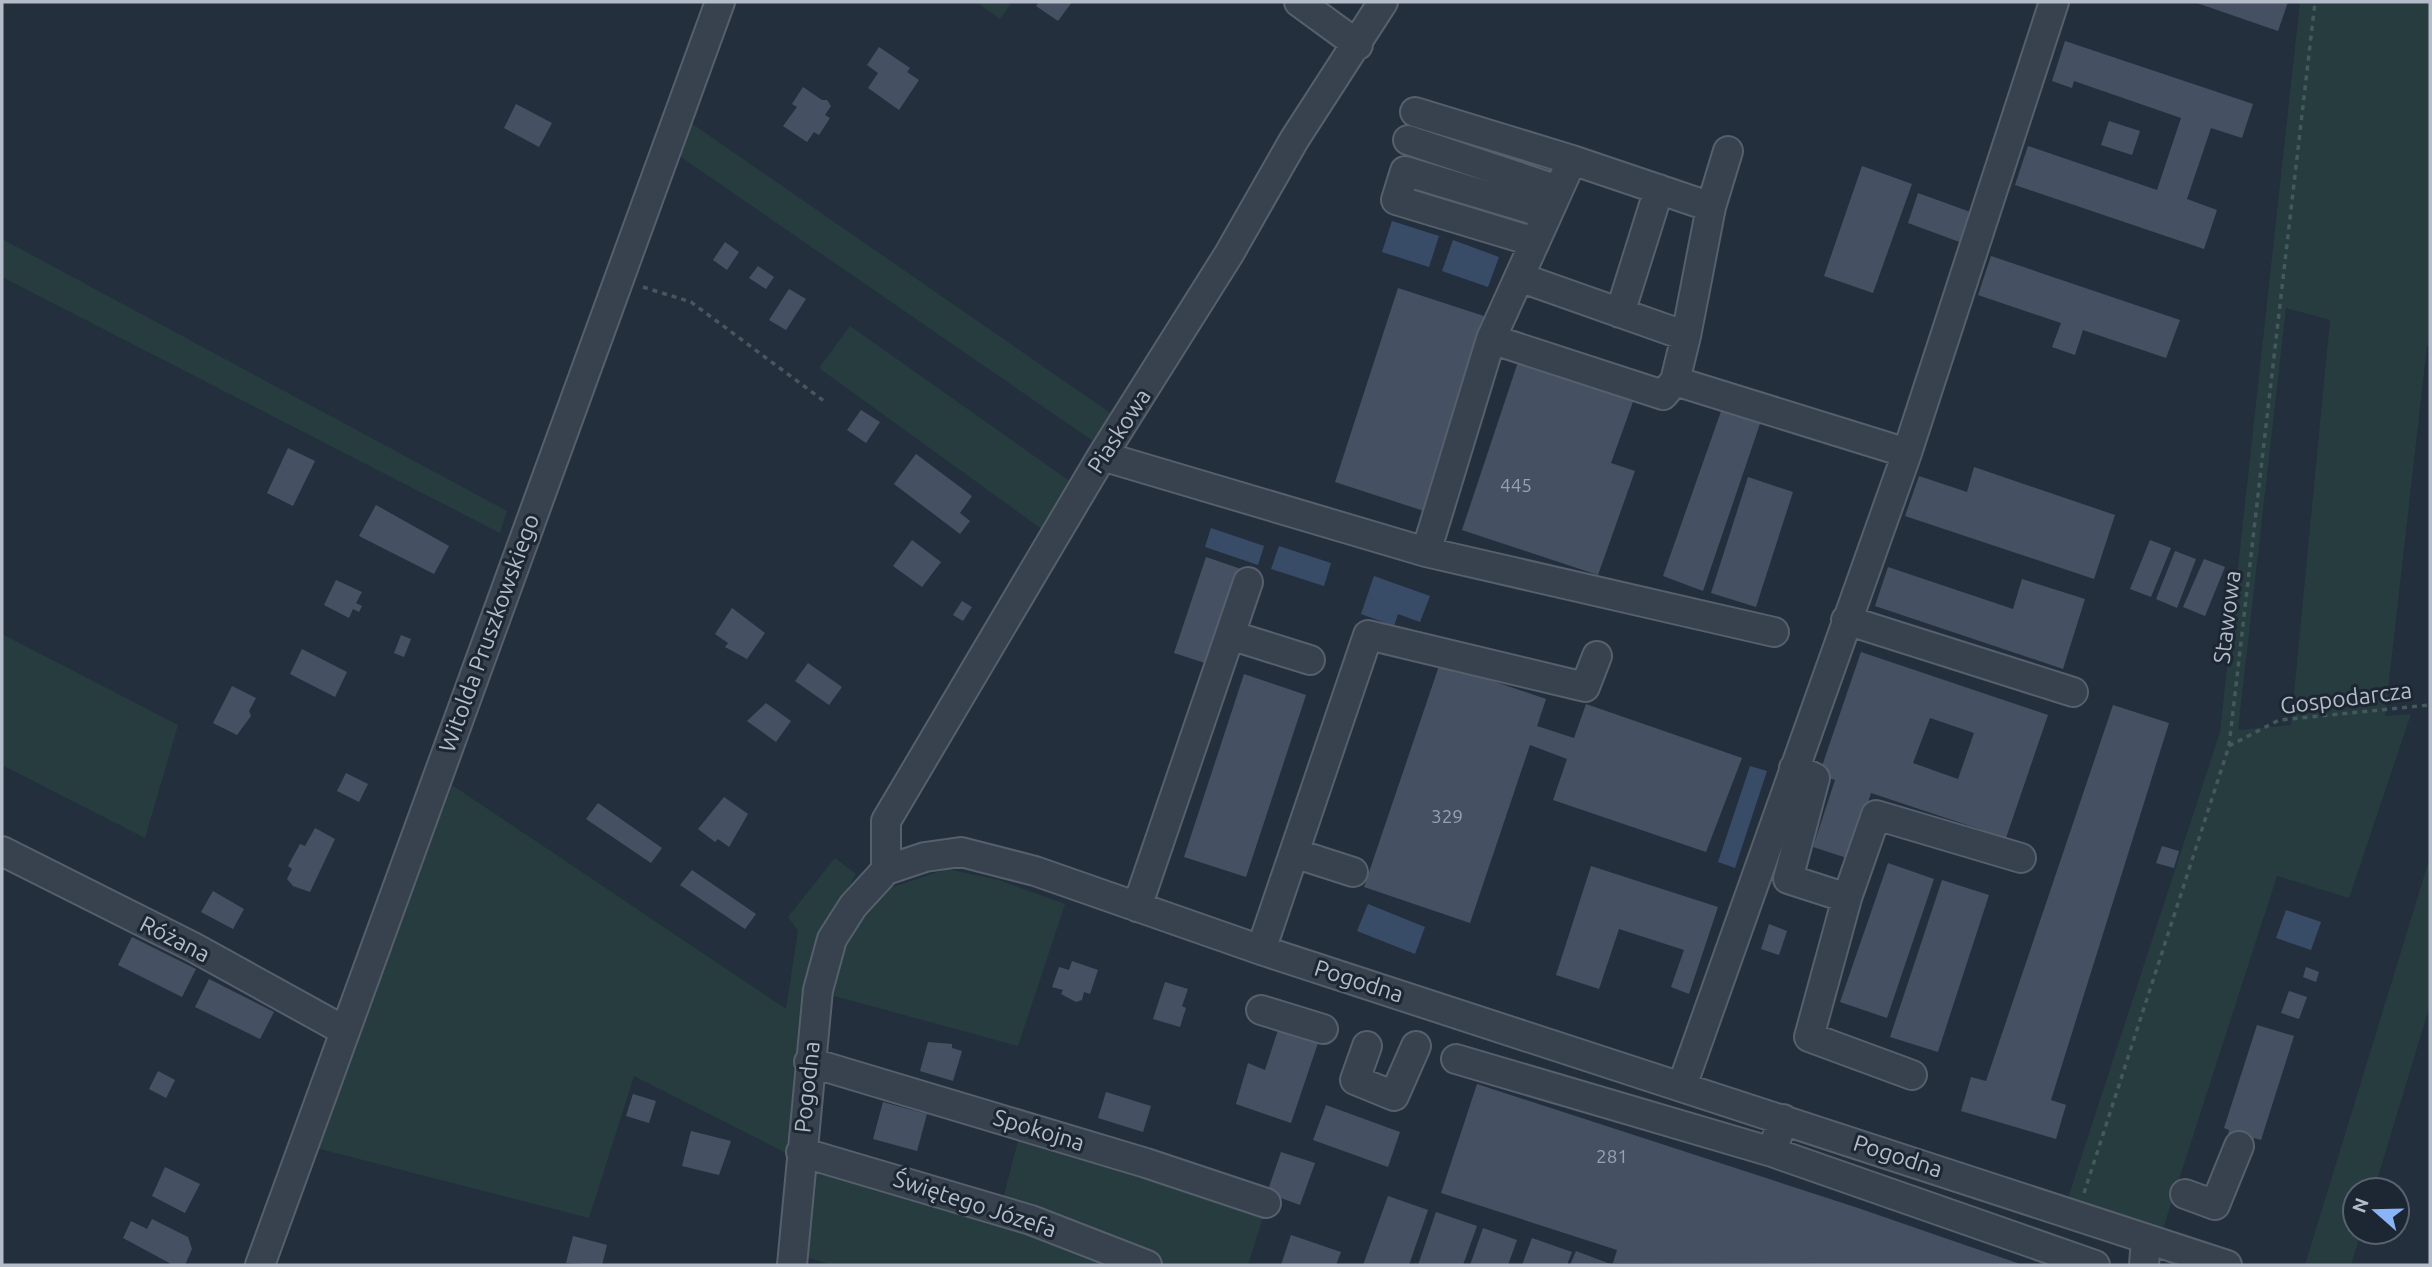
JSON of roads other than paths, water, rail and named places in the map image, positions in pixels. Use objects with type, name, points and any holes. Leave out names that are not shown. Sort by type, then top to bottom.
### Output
[{"type":"street","name":"Witolda Pruszkowskiego","points":[[260,1265],[720,2]]},
{"type":"street","points":[[1299,2],[1358,45]]},
{"type":"street","name":"Piaskowa","points":[[886,870],[886,821],[1102,456],[1229,254],[1294,140],[1358,45],[1383,2]]},
{"type":"street","points":[[1682,1086],[1907,453],[2054,2]]},
{"type":"street","points":[[1415,112],[1572,160],[1711,207]]},
{"type":"street","points":[[1408,140],[1553,202]]},
{"type":"street","points":[[1491,339],[1663,395],[1675,381],[1711,207],[1728,151]]},
{"type":"street","points":[[1426,552],[1491,339],[1572,160]]},
{"type":"street","points":[[1535,242],[1396,200],[1405,171],[1553,202]]},
{"type":"street","points":[[1620,313],[1659,189]]},
{"type":"street","points":[[1519,277],[1686,337]]},
{"type":"street","points":[[1675,381],[1907,453]]},
{"type":"street","points":[[1102,456],[1426,552],[1774,632]]},
{"type":"street","points":[[1137,907],[1248,582]]},
{"type":"street","points":[[1846,620],[2073,692]]},
{"type":"street","points":[[1230,635],[1310,660]]},
{"type":"street","points":[[1261,950],[1368,635],[1585,687],[1597,656]]},
{"type":"street","points":[[1794,768],[1815,778],[1788,879],[1847,898]]},
{"type":"street","points":[[1912,1075],[1809,1037],[1847,898],[1876,816],[2021,858]]},
{"type":"street","name":"Różana","points":[[2,851],[193,947],[345,1031]]},
{"type":"street","name":"Pogodna","points":[[792,1265],[809,1062],[818,990],[832,939],[853,905],[886,870],[925,856],[961,852],[1035,871],[1261,950],[2077,1215],[2145,1252],[2227,1265]]},
{"type":"street","points":[[1294,853],[1353,872]]},
{"type":"street","points":[[1261,1010],[1322,1029]]},
{"type":"street","points":[[1367,1046],[1355,1080],[1394,1096],[1416,1046]]},
{"type":"street","points":[[1456,1059],[1772,1152],[2095,1265]]},
{"type":"street","name":"Spokojna","points":[[809,1062],[1146,1163],[1266,1203]]},
{"type":"street","points":[[1772,1152],[1783,1119]]},
{"type":"street","points":[[2185,1194],[2216,1205],[2239,1146]]},
{"type":"street","name":"Świętego Józefa","points":[[801,1152],[1031,1220],[1147,1265]]},
{"type":"water","points":[[1392,221],[1439,236],[1429,267],[1382,252]]},
{"type":"water","points":[[1453,240],[1499,257],[1488,287],[1442,271]]},
{"type":"water","points":[[1211,528],[1264,546],[1258,565],[1205,547]]},
{"type":"water","points":[[1279,546],[1331,563],[1324,586],[1271,569]]},
{"type":"water","points":[[1374,576],[1430,596],[1420,622],[1398,614],[1394,626],[1361,614]]},
{"type":"water","points":[[1750,766],[1767,771],[1735,868],[1718,862]]},
{"type":"water","points":[[1368,904],[1425,927],[1415,954],[1357,931]]},
{"type":"water","points":[[2286,910],[2321,922],[2311,950],[2276,938]]}]
